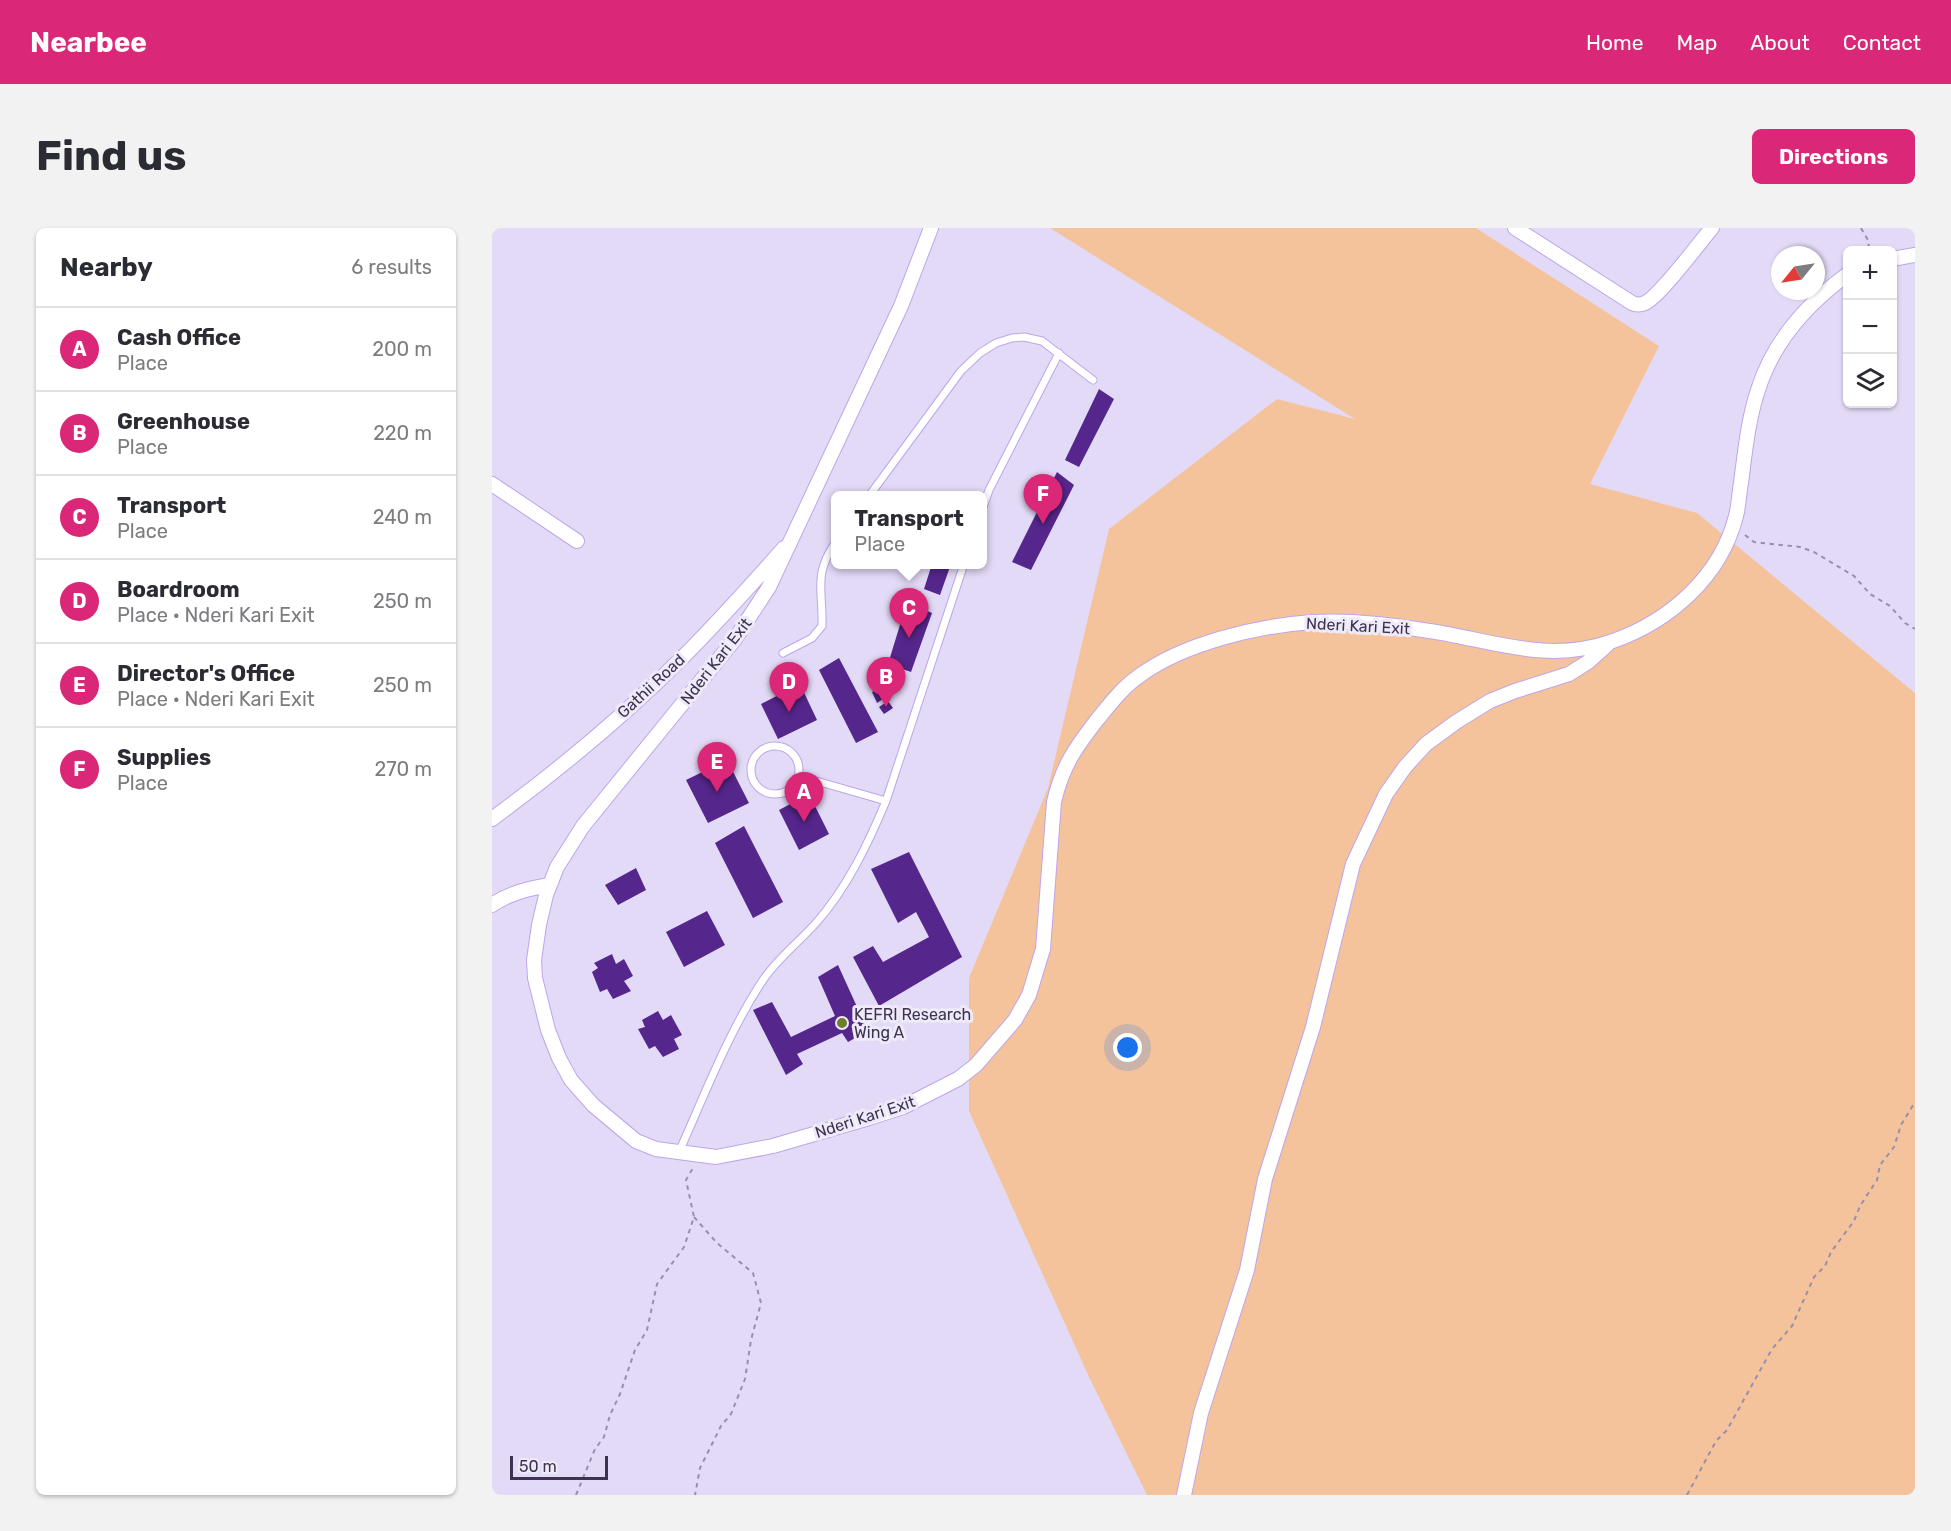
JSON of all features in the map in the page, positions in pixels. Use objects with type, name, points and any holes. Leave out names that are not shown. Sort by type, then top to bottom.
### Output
[{"type":"street","name":"Nderi Kari Exit","points":[[931,228],[901,306],[769,587],[753,614],[694,690],[583,826],[568,847],[550,885],[539,925],[534,960],[535,978],[548,1030],[571,1080],[593,1105],[636,1141],[656,1149],[700,1156],[735,1154],[773,1146],[903,1107],[958,1079],[976,1065],[1015,1020],[1029,995],[1043,949],[1054,802],[1059,779],[1076,747],[1116,697],[1136,677],[1161,662],[1199,646],[1234,636],[1270,627],[1313,622],[1424,630],[1521,650],[1552,652],[1580,649],[1610,642],[1634,633],[1672,610],[1686,599],[1726,545],[1737,515],[1751,414],[1758,388],[1776,349],[1802,314],[1825,290],[1843,277]]},
{"type":"street","points":[[1515,228],[1638,305],[1647,303],[1712,228]]},
{"type":"street","points":[[1897,258],[1915,255]]},
{"type":"street","points":[[492,484],[577,541]]},
{"type":"street","name":"Gathii Road","points":[[492,819],[534,788],[596,736],[676,663],[794,537]]},
{"type":"street","points":[[1184,1495],[1201,1413],[1247,1270],[1265,1179],[1313,1027],[1353,864],[1382,802],[1405,766],[1426,744],[1456,722],[1490,701],[1569,674],[1588,662],[1610,642]]},
{"type":"street","points":[[492,905],[501,898],[550,885]]},
{"type":"lane","points":[[872,491],[961,372],[980,353],[996,343],[1024,337],[1042,342],[1093,380]]},
{"type":"lane","points":[[987,496],[1059,353]]},
{"type":"lane","points":[[783,653],[812,638],[822,626],[819,583],[823,562],[831,550]]},
{"type":"lane","points":[[679,1152],[738,1020],[765,977],[817,922],[831,903],[871,838],[886,801],[962,569]]},
{"type":"lane","points":[[768,747],[785,748],[797,759],[799,776],[789,789],[782,793],[766,792],[754,781],[751,772],[752,764],[761,751],[768,747]]},
{"type":"lane","points":[[799,776],[886,801]]},
{"type":"path","points":[[1861,228],[1869,242],[1868,246]]},
{"type":"path","points":[[1744,535],[1754,542],[1800,547],[1814,552],[1854,576],[1870,594],[1890,606],[1905,623],[1915,629]]},
{"type":"path","points":[[1687,1495],[1716,1441],[1727,1430],[1772,1349],[1792,1326],[1814,1277],[1825,1266],[1831,1252],[1854,1221],[1860,1206],[1877,1180],[1880,1165],[1894,1147],[1901,1125],[1915,1102]]},
{"type":"path","points":[[695,1495],[700,1468],[721,1426],[730,1414],[745,1379],[761,1303],[753,1273],[717,1243],[694,1217],[686,1180],[700,1156]]},
{"type":"path","points":[[576,1495],[595,1449],[604,1437],[635,1350],[647,1330],[657,1284],[684,1247],[694,1217]]},
{"type":"shaded area","points":[[1050,228],[1476,228],[1659,346],[1590,484],[1697,513],[1915,693],[1915,1495],[1147,1495],[1089,1377],[969,1111],[969,978],[1048,788],[1109,529],[1277,399],[1355,419]]},
{"type":"building","points":[[1099,389],[1114,399],[1079,467],[1065,460]]},
{"type":"building","points":[[1057,472],[1074,485],[1031,570],[1012,562]]},
{"type":"building","points":[[930,569],[949,569],[940,595],[924,589]]},
{"type":"building","points":[[907,602],[932,613],[911,672],[888,664]]},
{"type":"building","points":[[839,658],[878,732],[856,743],[819,670]]},
{"type":"building","points":[[876,676],[881,685],[872,689],[867,681]]},
{"type":"building","points":[[800,684],[817,720],[778,739],[761,704]]},
{"type":"building","points":[[882,687],[886,697],[877,703],[872,692]]},
{"type":"building","points":[[888,701],[893,708],[884,714],[879,707]]},
{"type":"building","points":[[727,760],[749,803],[708,823],[686,780]]},
{"type":"building","points":[[809,794],[829,834],[799,850],[779,810]]},
{"type":"building","points":[[744,826],[783,902],[753,918],[715,843]]},
{"type":"building","points":[[909,852],[962,957],[879,1006],[853,957],[873,946],[883,962],[929,937],[916,912],[898,923],[871,869]]},
{"type":"building","points":[[636,868],[646,890],[618,905],[605,885]]},
{"type":"building","points":[[707,911],[725,945],[684,967],[666,932]]},
{"type":"building","points":[[612,954],[616,964],[624,959],[633,976],[624,981],[631,991],[613,999],[607,989],[600,992],[592,972],[598,968],[594,963]]},
{"type":"building","name":"KEFRI Research Wing A","points":[[838,965],[868,1031],[848,1042],[842,1033],[797,1054],[803,1064],[786,1075],[753,1010],[772,1002],[791,1037],[835,1016],[818,977]]},
{"type":"building","points":[[658,1011],[663,1020],[671,1015],[682,1035],[674,1039],[679,1049],[663,1057],[655,1046],[649,1049],[638,1029],[645,1027],[642,1020]]},
{"type":"place","name":"Supplies","points":[[1043,524]]},
{"type":"place","name":"Transport","points":[[909,638]]},
{"type":"place","name":"Greenhouse","points":[[886,707]]},
{"type":"place","name":"Boardroom","points":[[789,712]]},
{"type":"place","name":"Director's Office","points":[[717,792]]},
{"type":"place","name":"Cash Office","points":[[804,822]]},
{"type":"place","name":"KEFRI Research Wing A","points":[[842,1023]]}]
